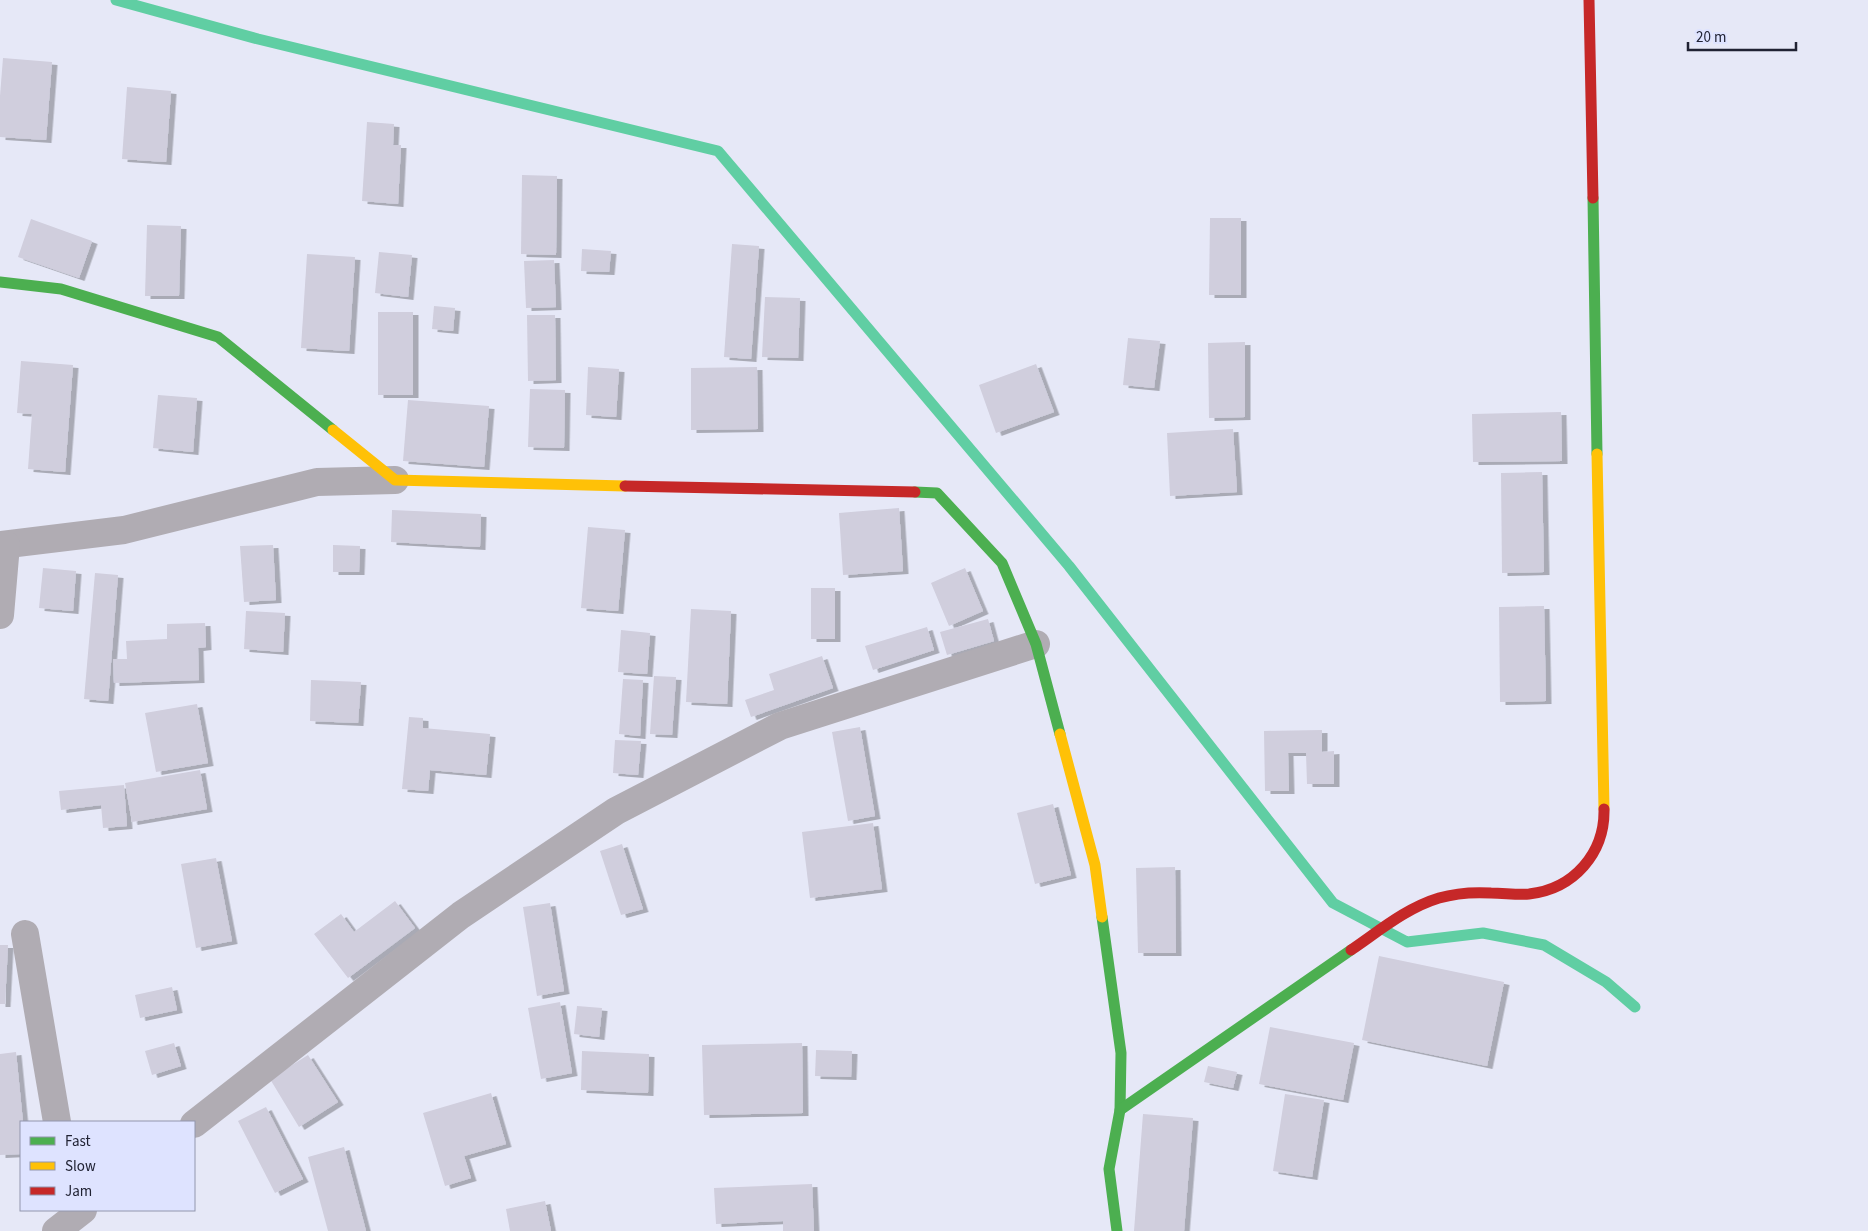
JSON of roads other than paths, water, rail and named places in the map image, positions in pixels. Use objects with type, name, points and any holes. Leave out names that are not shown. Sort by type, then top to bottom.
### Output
[{"type":"street","points":[[1120,1110],[1409,910],[1429,900],[1450,895],[1473,892],[1531,894],[1553,888],[1574,877],[1579,872],[1590,860],[1600,839],[1604,816],[1604,797],[1589,0]]},
{"type":"street","points":[[0,282],[61,289],[218,337],[395,480]]},
{"type":"street","points":[[0,614],[3,545],[124,530],[318,482],[395,480],[937,494],[1002,563],[1036,644],[1095,866],[1120,1053],[1120,1110],[1109,1169],[1117,1231]]},
{"type":"street","points":[[195,1123],[462,915],[616,811],[780,726],[1036,644]]},
{"type":"street","points":[[25,934],[58,1121]]},
{"type":"street","points":[[50,1231],[54,1211]]},
{"type":"street","points":[[56,1231],[82,1211]]},
{"type":"waterway","points":[[116,0],[258,39],[718,151],[1069,566],[1333,903],[1407,942],[1483,933],[1544,945],[1606,982],[1635,1007]]}]
